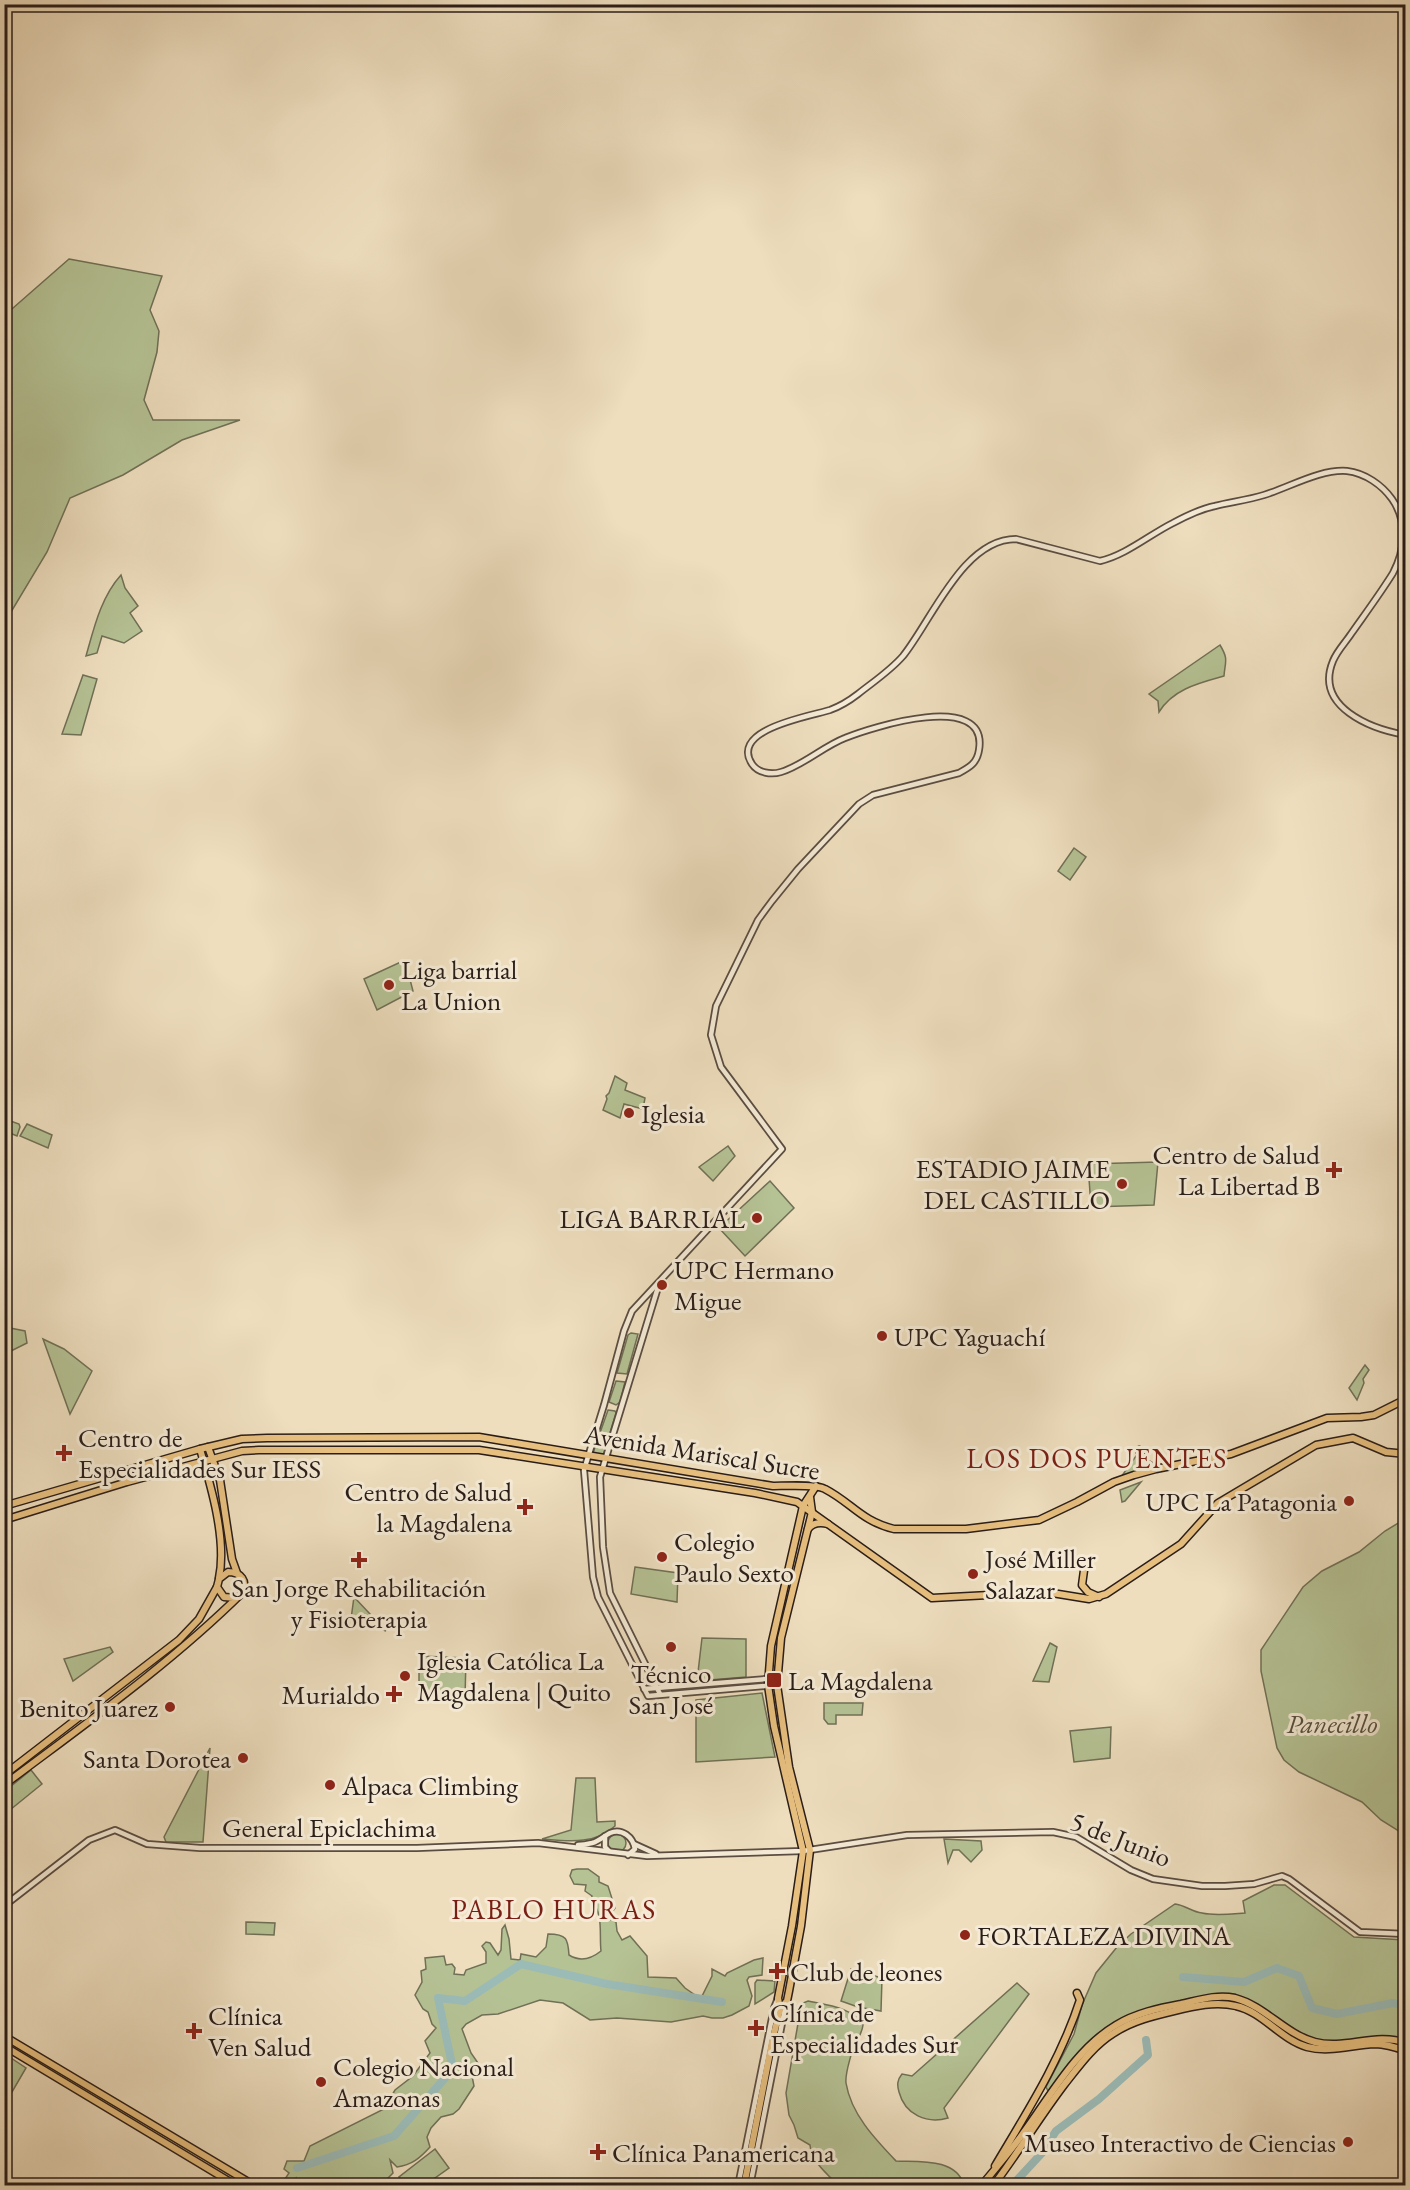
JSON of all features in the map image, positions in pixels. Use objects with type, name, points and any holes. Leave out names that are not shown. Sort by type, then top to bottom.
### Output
[{"type":"main road","name":"Avenida Mariscal Sucre","points":[[4,1506],[242,1439],[478,1437],[772,1486],[816,1486],[826,1489],[861,1515],[883,1526],[894,1529],[966,1529],[1044,1518],[1114,1482],[1156,1468],[1232,1454],[1327,1418],[1374,1415],[1406,1399]]},
{"type":"main road","points":[[1085,1563],[1082,1584],[1088,1592],[1100,1597],[1181,1544],[1218,1503],[1316,1445],[1353,1438],[1386,1452],[1406,1454]]},
{"type":"main road","points":[[4,1785],[187,1643],[242,1593],[244,1584],[232,1559],[220,1480],[208,1447]]},
{"type":"main road","points":[[4,1775],[179,1640],[199,1619],[217,1587],[221,1557],[208,1474],[200,1449]]},
{"type":"main road","name":"Avenida Mariscal Sucre","points":[[4,1520],[127,1482],[242,1451],[479,1450],[603,1468],[790,1500],[831,1525],[932,1598],[1046,1592],[1089,1599],[1100,1597]]},
{"type":"main road","points":[[1139,1450],[1145,1463],[1156,1468]]},
{"type":"main road","points":[[193,1465],[208,1474]]},
{"type":"main road","points":[[744,2186],[780,2009],[778,1998],[807,1851],[783,1768],[769,1682],[772,1640],[803,1506],[816,1486]]},
{"type":"main road","points":[[780,2009],[787,2001],[801,1926],[807,1851],[789,1767],[777,1682],[781,1638],[812,1512],[810,1497]]},
{"type":"main road","points":[[807,1530],[811,1524],[831,1525]]},
{"type":"main road","points":[[219,1579],[228,1572],[237,1573]]},
{"type":"main road","points":[[217,1587],[224,1597],[236,1598]]},
{"type":"main road","points":[[770,1657],[780,1657]]},
{"type":"main road","points":[[989,2176],[1047,2077],[1071,2028],[1080,2000],[1077,1993]]},
{"type":"main road","points":[[981,2186],[1004,2159],[1067,2072],[1089,2047],[1117,2025],[1143,2013],[1200,2000],[1227,1997],[1251,2004],[1289,2030],[1311,2041],[1333,2044],[1386,2038],[1406,2043]]},
{"type":"main road","points":[[993,2186],[1051,2102],[1090,2053],[1116,2031],[1149,2017],[1194,2006],[1234,2005],[1249,2010],[1286,2036],[1306,2046],[1329,2049],[1375,2044],[1406,2051]]},
{"type":"main road","points":[[4,2036],[255,2186]]},
{"type":"main road","points":[[4,2046],[237,2186]]},
{"type":"street","points":[[769,1682],[648,1696],[598,1597],[591,1559],[585,1466],[632,1311],[782,1149],[721,1067],[711,1035],[716,1005],[758,920],[798,870],[859,804],[873,795],[959,773],[971,767],[977,758],[980,741],[974,727],[963,719],[948,716],[900,722],[844,738],[780,772],[762,771],[751,762],[749,752],[751,744],[764,730],[841,706],[890,670],[919,635],[969,560],[990,546],[1016,539],[1100,561],[1113,557],[1200,510],[1255,498],[1326,474],[1348,471],[1370,478],[1388,494],[1401,515],[1402,543],[1393,573],[1333,661],[1330,685],[1338,705],[1349,714],[1406,735]]},
{"type":"street","points":[[659,1281],[600,1477],[603,1546],[610,1593],[660,1694]]},
{"type":"street","points":[[644,1689],[777,1682]]},
{"type":"street","name":"General Epiclachima","points":[[4,1906],[89,1840],[115,1830],[147,1844],[200,1848],[417,1848],[538,1843],[611,1852]]},
{"type":"street","points":[[628,1855],[635,1849],[629,1836],[615,1832],[605,1836],[605,1847],[611,1852],[628,1855],[807,1851]]},
{"type":"street","name":"5 de Junio","points":[[807,1851],[907,1835],[1053,1832],[1076,1837],[1131,1870],[1153,1879],[1202,1886],[1225,1886],[1254,1884],[1282,1876],[1360,1932],[1406,1934]]},
{"type":"street","name":"General Epiclachima","points":[[573,1846],[592,1843],[605,1836]]},
{"type":"street","points":[[634,1844],[658,1855]]},
{"type":"street","points":[[738,2186],[774,2008],[778,1998]]},
{"type":"street","points":[[750,2186],[787,2001]]},
{"type":"green space","points":[[69,259],[162,276],[150,310],[159,331],[157,352],[144,400],[153,420],[240,420],[182,440],[123,475],[70,498],[47,552],[5,622],[5,315]]},
{"type":"green space","points":[[121,575],[125,588],[138,606],[130,613],[142,631],[124,643],[102,636],[97,653],[86,656],[103,603]]},
{"type":"green space","points":[[1220,645],[1226,664],[1224,676],[1196,684],[1179,692],[1159,712],[1158,701],[1149,694]]},
{"type":"green space","points":[[83,675],[97,679],[81,735],[62,734]]},
{"type":"green space","points":[[1074,848],[1086,857],[1070,880],[1058,871]]},
{"type":"green space","name":"Liga barrial La Union","points":[[405,960],[413,991],[377,1010],[364,979]]},
{"type":"green space","points":[[615,1076],[627,1083],[625,1090],[645,1098],[643,1109],[624,1104],[620,1118],[603,1110],[606,1096]]},
{"type":"green space","points":[[5,1119],[19,1124],[17,1136],[5,1131]]},
{"type":"green space","points":[[27,1124],[52,1135],[48,1148],[20,1136]]},
{"type":"green space","points":[[728,1146],[735,1156],[713,1181],[699,1167]]},
{"type":"green space","name":"ESTADIO JAIME DEL CASTILLO","points":[[1158,1162],[1154,1205],[1091,1207],[1088,1164]]},
{"type":"green space","name":"LIGA BARRIAL","points":[[770,1181],[794,1208],[745,1256],[719,1228]]},
{"type":"green space","points":[[5,1327],[25,1331],[27,1343],[5,1354]]},
{"type":"green space","points":[[638,1334],[627,1374],[617,1373],[628,1335]]},
{"type":"green space","points":[[43,1339],[64,1349],[92,1371],[70,1414]]},
{"type":"green space","points":[[1365,1365],[1369,1370],[1363,1379],[1364,1383],[1357,1400],[1349,1388]]},
{"type":"green space","points":[[616,1381],[625,1382],[620,1402],[616,1405],[609,1402]]},
{"type":"green space","points":[[608,1410],[616,1413],[603,1456],[593,1453]]},
{"type":"green space","points":[[1136,1456],[1144,1469],[1121,1477]]},
{"type":"green space","points":[[1141,1482],[1125,1501],[1122,1502],[1120,1490]]},
{"type":"green space","name":"Panecillo","points":[[1405,1519],[1405,1835],[1381,1820],[1362,1802],[1299,1772],[1284,1760],[1277,1748],[1261,1671],[1261,1650],[1303,1587],[1322,1571],[1359,1552],[1385,1531]]},
{"type":"green space","points":[[635,1567],[678,1573],[677,1602],[631,1594]]},
{"type":"green space","points":[[354,1597],[386,1631],[351,1619]]},
{"type":"green space","points":[[702,1638],[746,1639],[746,1677],[697,1681]]},
{"type":"green space","points":[[1050,1643],[1057,1647],[1049,1682],[1033,1681]]},
{"type":"green space","points":[[110,1647],[113,1652],[73,1681],[64,1659]]},
{"type":"green space","points":[[419,1656],[466,1658],[465,1698],[419,1699]]},
{"type":"green space","points":[[762,1693],[775,1757],[696,1762],[696,1700]]},
{"type":"green space","points":[[824,1703],[863,1703],[862,1715],[836,1715],[836,1724],[828,1724],[824,1719]]},
{"type":"green space","points":[[1111,1727],[1110,1758],[1074,1762],[1070,1731]]},
{"type":"green space","points":[[210,1748],[203,1842],[166,1842],[164,1837]]},
{"type":"green space","points":[[31,1770],[42,1784],[5,1814],[5,1791]]},
{"type":"green space","points":[[576,1778],[595,1778],[597,1822],[615,1821],[615,1826],[590,1839],[571,1841],[542,1839],[571,1830]]},
{"type":"green space","points":[[613,1834],[621,1834],[626,1839],[624,1850],[613,1852],[608,1847],[608,1839]]},
{"type":"green space","points":[[944,1839],[981,1841],[982,1850],[971,1862],[959,1850],[953,1850],[948,1863]]},
{"type":"green space","points":[[588,1869],[599,1877],[599,1882],[608,1886],[615,1908],[609,1916],[616,1922],[617,1931],[622,1940],[630,1936],[647,1956],[648,1977],[676,1978],[698,1997],[702,1996],[712,1976],[712,1969],[725,1976],[754,1960],[763,1958],[762,1975],[749,1977],[747,1980],[752,1996],[749,2006],[723,2018],[703,2016],[671,2022],[617,2018],[590,2020],[563,2003],[540,2000],[498,2014],[482,2015],[466,2024],[462,2029],[471,2053],[478,2063],[479,2071],[472,2076],[474,2086],[459,2109],[453,2114],[441,2117],[431,2128],[427,2137],[430,2147],[423,2154],[411,2163],[397,2167],[390,2160],[393,2173],[388,2178],[394,2185],[296,2185],[296,2178],[287,2185],[281,2185],[289,2173],[284,2169],[287,2161],[304,2161],[310,2146],[384,2109],[395,2090],[413,2076],[430,2053],[425,2041],[436,2028],[428,2012],[423,2009],[415,1995],[422,1982],[421,1971],[426,1969],[425,1958],[444,1956],[446,1965],[452,1964],[455,1968],[454,1974],[464,1975],[466,1970],[486,1963],[486,1952],[482,1946],[486,1942],[490,1943],[498,1955],[501,1950],[502,1929],[505,1925],[511,1959],[520,1960],[521,1954],[536,1957],[546,1947],[548,1934],[563,1936],[567,1941],[569,1955],[573,1957],[585,1959],[601,1951],[598,1911],[591,1900],[592,1896],[585,1891],[586,1885],[574,1884],[570,1876],[572,1870]]},
{"type":"green space","points":[[1274,1885],[1285,1885],[1354,1937],[1405,1940],[1405,2042],[1333,2043],[1311,2040],[1253,2002],[1231,1995],[1143,2012],[1088,2044],[1048,2091],[1046,2087],[1074,2034],[1082,2005],[1096,1973],[1131,1934],[1175,1904],[1207,1914],[1245,1913],[1243,1901]]},
{"type":"green space","points":[[246,1922],[275,1923],[274,1935],[246,1934]]},
{"type":"green space","points":[[851,1969],[882,1978],[881,2011],[841,2001]]},
{"type":"green space","points":[[757,1980],[775,1981],[774,1992],[755,2004],[755,1983]]},
{"type":"green space","points":[[1017,1983],[1029,1994],[944,2108],[948,2118],[932,2120],[918,2116],[906,2107],[898,2089],[898,2080],[902,2074],[912,2076]]},
{"type":"green space","points":[[808,2001],[846,2011],[863,2025],[852,2051],[846,2083],[858,2116],[872,2135],[896,2161],[936,2163],[945,2166],[960,2176],[964,2185],[838,2185],[820,2167],[813,2156],[810,2145],[798,2138],[789,2115],[786,2093],[801,2006]]},
{"type":"green space","points":[[5,2054],[26,2068],[5,2104]]},
{"type":"green space","points":[[435,2149],[449,2168],[425,2185],[405,2185],[399,2177]]},
{"type":"waterway","points":[[297,2168],[394,2136],[453,2069],[438,1998],[465,2001],[521,1964],[607,1984],[722,2002]]},
{"type":"waterway","points":[[1183,1977],[1244,1982],[1277,1968],[1299,1976],[1312,2008],[1337,2014],[1393,2003],[1406,2006]]},
{"type":"waterway","points":[[1017,2180],[1042,2153],[1056,2131],[1099,2099],[1148,2055],[1146,2040]]},
{"type":"place","name":"Liga barrial La Union","points":[[389,985]]},
{"type":"place","name":"Iglesia","points":[[629,1113]]},
{"type":"place","name":"Centro de Salud La Libertad B","points":[[1334,1170]]},
{"type":"place","name":"ESTADIO JAIME DEL CASTILLO","points":[[1122,1184]]},
{"type":"place","name":"LIGA BARRIAL","points":[[757,1218]]},
{"type":"place","name":"UPC Hermano Migue","points":[[662,1285]]},
{"type":"place","name":"UPC Yaguachí","points":[[882,1336]]},
{"type":"place","name":"Centro de Especialidades Sur IESS","points":[[64,1453]]},
{"type":"place","name":"UPC La Patagonia","points":[[1349,1501]]},
{"type":"place","name":"Centro de Salud la Magdalena","points":[[525,1507]]},
{"type":"place","name":"Colegio Paulo Sexto","points":[[662,1557]]},
{"type":"place","name":"San Jorge Rehabilitación y Fisioterapia","points":[[359,1560]]},
{"type":"place","name":"José Miller Salazar","points":[[973,1574]]},
{"type":"place","name":"Técnico San José","points":[[671,1647]]},
{"type":"place","name":"Iglesia Católica La Magdalena | Quito","points":[[405,1676]]},
{"type":"place","name":"La Magdalena","points":[[774,1680]]},
{"type":"place","name":"Murialdo","points":[[394,1694]]},
{"type":"place","name":"Benito Juarez","points":[[170,1707]]},
{"type":"place","name":"Santa Dorotea","points":[[243,1758]]},
{"type":"place","name":"Alpaca Climbing","points":[[330,1785]]},
{"type":"place","name":"FORTALEZA DIVINA","points":[[965,1935]]},
{"type":"place","name":"Club de leones","points":[[777,1971]]},
{"type":"place","name":"Clínica de Especialidades Sur","points":[[756,2028]]},
{"type":"place","name":"Clínica Ven Salud","points":[[194,2031]]},
{"type":"place","name":"Colegio Nacional Amazonas","points":[[321,2082]]},
{"type":"place","name":"Museo Interactivo de Ciencias","points":[[1348,2142]]},
{"type":"place","name":"Clínica Panamericana","points":[[598,2152]]},
{"type":"district","name":"LOS DOS PUENTES","points":[[1097,1458]]},
{"type":"district","name":"PABLO HURAS","points":[[554,1909]]}]
